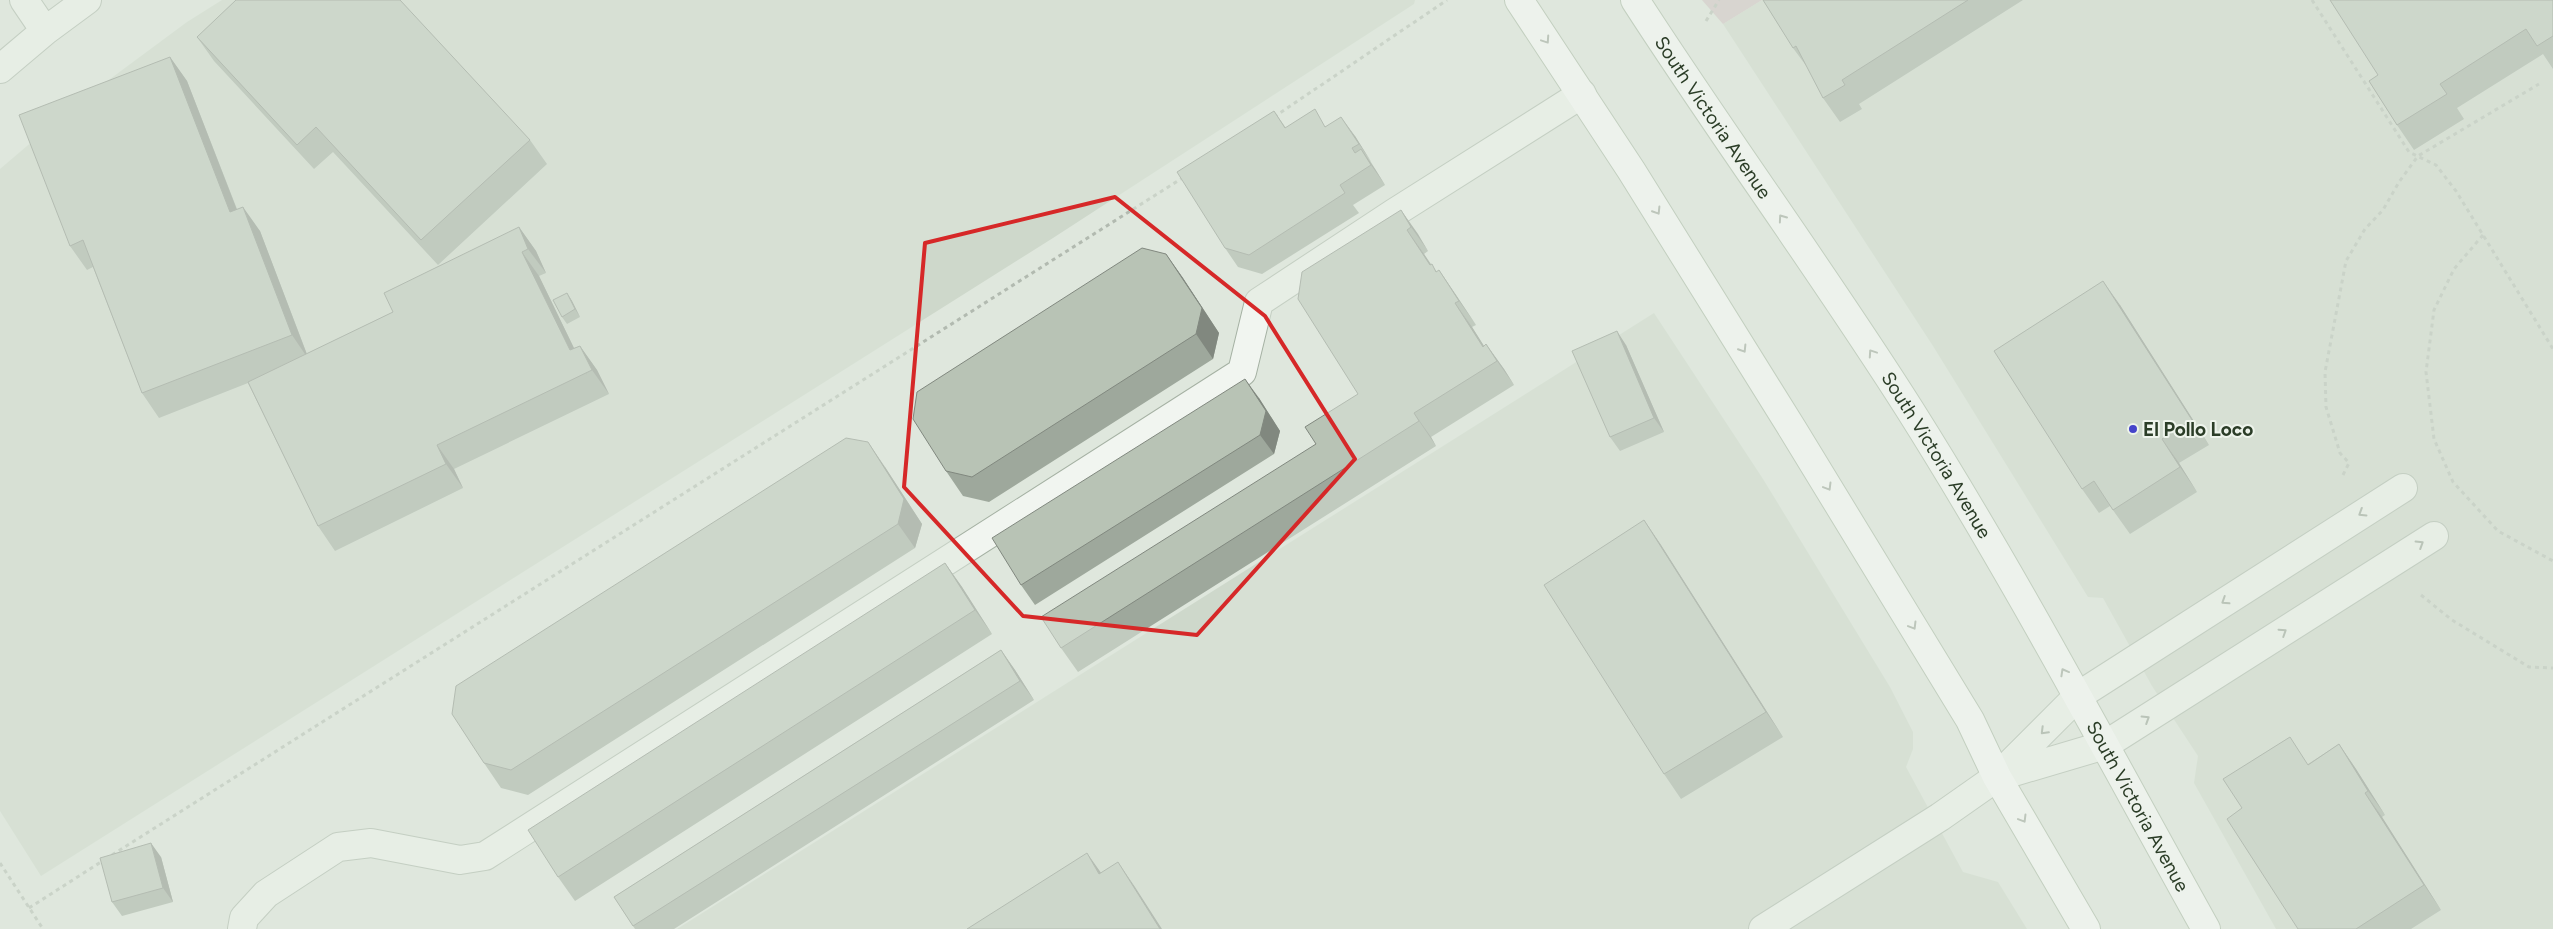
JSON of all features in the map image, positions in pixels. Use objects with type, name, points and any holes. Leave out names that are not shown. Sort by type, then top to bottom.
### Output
[{"type":"main road","points":[[1519,0],[1582,94],[1793,430],[1906,615],[1970,720],[1998,777],[2086,929]]},
{"type":"main road","name":"South Victoria Avenue","points":[[1635,0],[1669,54],[1795,237],[1910,411],[2078,696],[2206,929]]},
{"type":"street","points":[[24,0],[45,31]]},
{"type":"street","points":[[0,69],[45,31],[87,0]]},
{"type":"street","points":[[242,929],[244,918],[266,894],[338,847],[371,843],[460,860],[485,856],[1242,372],[1259,302],[1394,213],[1582,94]]},
{"type":"street","points":[[1763,929],[1940,817],[1998,777],[2078,696],[2403,488]]},
{"type":"street","points":[[1998,777],[2105,745],[2434,536]]},
{"type":"path","points":[[1266,122],[1447,0]]},
{"type":"path","points":[[1706,21],[1719,0]]},
{"type":"path","points":[[2312,0],[2409,152],[2436,165],[2456,191],[2553,349]]},
{"type":"path","points":[[2343,475],[2349,463],[2340,453],[2326,407],[2325,372],[2346,261],[2365,229],[2383,210],[2399,182],[2418,156],[2538,84]]},
{"type":"path","points":[[29,908],[1192,172]]},
{"type":"path","points":[[2483,235],[2454,269],[2434,310],[2426,372],[2434,439],[2453,482],[2498,531],[2553,561]]},
{"type":"path","points":[[2421,595],[2452,620],[2529,667],[2553,668]]},
{"type":"path","points":[[0,862],[44,929]]},
{"type":"highlighted area","points":[[1115,197],[1265,316],[1355,459],[1197,635],[1023,616],[904,487],[925,243]]},
{"type":"shaded area","points":[[222,0],[1415,0],[1414,4],[1053,238],[41,876],[0,811],[0,169],[75,105],[187,22]]},
{"type":"shaded area","points":[[1702,0],[1762,0],[1723,24]]},
{"type":"shaded area","points":[[1762,0],[2553,0],[2553,929],[2276,929],[2194,783],[2198,756],[2152,686],[2103,598],[2088,597],[1933,346],[1723,24]]},
{"type":"shaded area","points":[[1654,313],[1763,479],[1890,687],[1913,732],[1913,749],[1906,767],[1963,872],[1998,882],[2027,929],[677,929]]},
{"type":"building","points":[[236,0],[400,0],[530,140],[421,240],[316,127],[297,145],[197,37]]},
{"type":"building","points":[[1763,0],[1968,0],[1842,80],[1845,85],[1823,98],[1796,46],[1793,48]]},
{"type":"building","points":[[2330,0],[2553,0],[2553,36],[2537,46],[2526,29],[2440,84],[2447,94],[2397,125],[2369,81],[2378,75]]},
{"type":"building","points":[[170,57],[230,212],[243,207],[292,335],[142,393],[83,240],[70,246],[19,115]]},
{"type":"building","points":[[1315,109],[1325,127],[1341,117],[1359,144],[1352,148],[1355,153],[1361,149],[1371,165],[1340,185],[1345,193],[1249,255],[1225,248],[1177,172],[1274,111],[1285,128]]},
{"type":"building","points":[[1401,210],[1411,227],[1407,230],[1430,265],[1432,264],[1436,272],[1439,270],[1459,301],[1455,303],[1483,347],[1486,344],[1497,361],[1414,413],[1419,421],[1061,648],[1041,617],[1316,444],[1305,427],[1358,394],[1298,299],[1302,272]]},
{"type":"building","points":[[519,227],[528,249],[522,252],[570,350],[580,346],[592,370],[437,445],[446,464],[318,526],[248,382],[393,312],[384,293]]},
{"type":"building","points":[[1142,248],[1166,254],[1202,308],[1196,334],[972,477],[946,471],[913,419],[917,392]]},
{"type":"building","points":[[2103,281],[2192,420],[2162,439],[2180,467],[2113,510],[2094,481],[2082,489],[1994,351]]},
{"type":"building","points":[[567,293],[575,309],[562,317],[553,300]]},
{"type":"building","points":[[1617,331],[1654,418],[1610,437],[1572,351]]},
{"type":"building","points":[[1245,379],[1266,411],[1260,435],[1021,585],[992,538]]},
{"type":"building","points":[[846,438],[868,442],[904,499],[898,524],[511,770],[484,763],[452,714],[456,686]]},
{"type":"building","points":[[1644,520],[1766,712],[1664,774],[1544,585]]},
{"type":"building","points":[[945,563],[975,610],[558,877],[528,830]]},
{"type":"building","points":[[1001,650],[1020,681],[633,926],[614,897]]},
{"type":"building","points":[[2290,737],[2308,765],[2339,744],[2368,791],[2365,793],[2424,885],[2356,929],[2298,929],[2227,819],[2242,808],[2223,779]]},
{"type":"building","points":[[151,843],[163,888],[112,902],[100,858]]},
{"type":"building","points":[[1087,853],[1099,874],[1118,862],[1160,929],[967,929]]},
{"type":"place","name":"El Pollo Loco","points":[[2133,429]]}]
